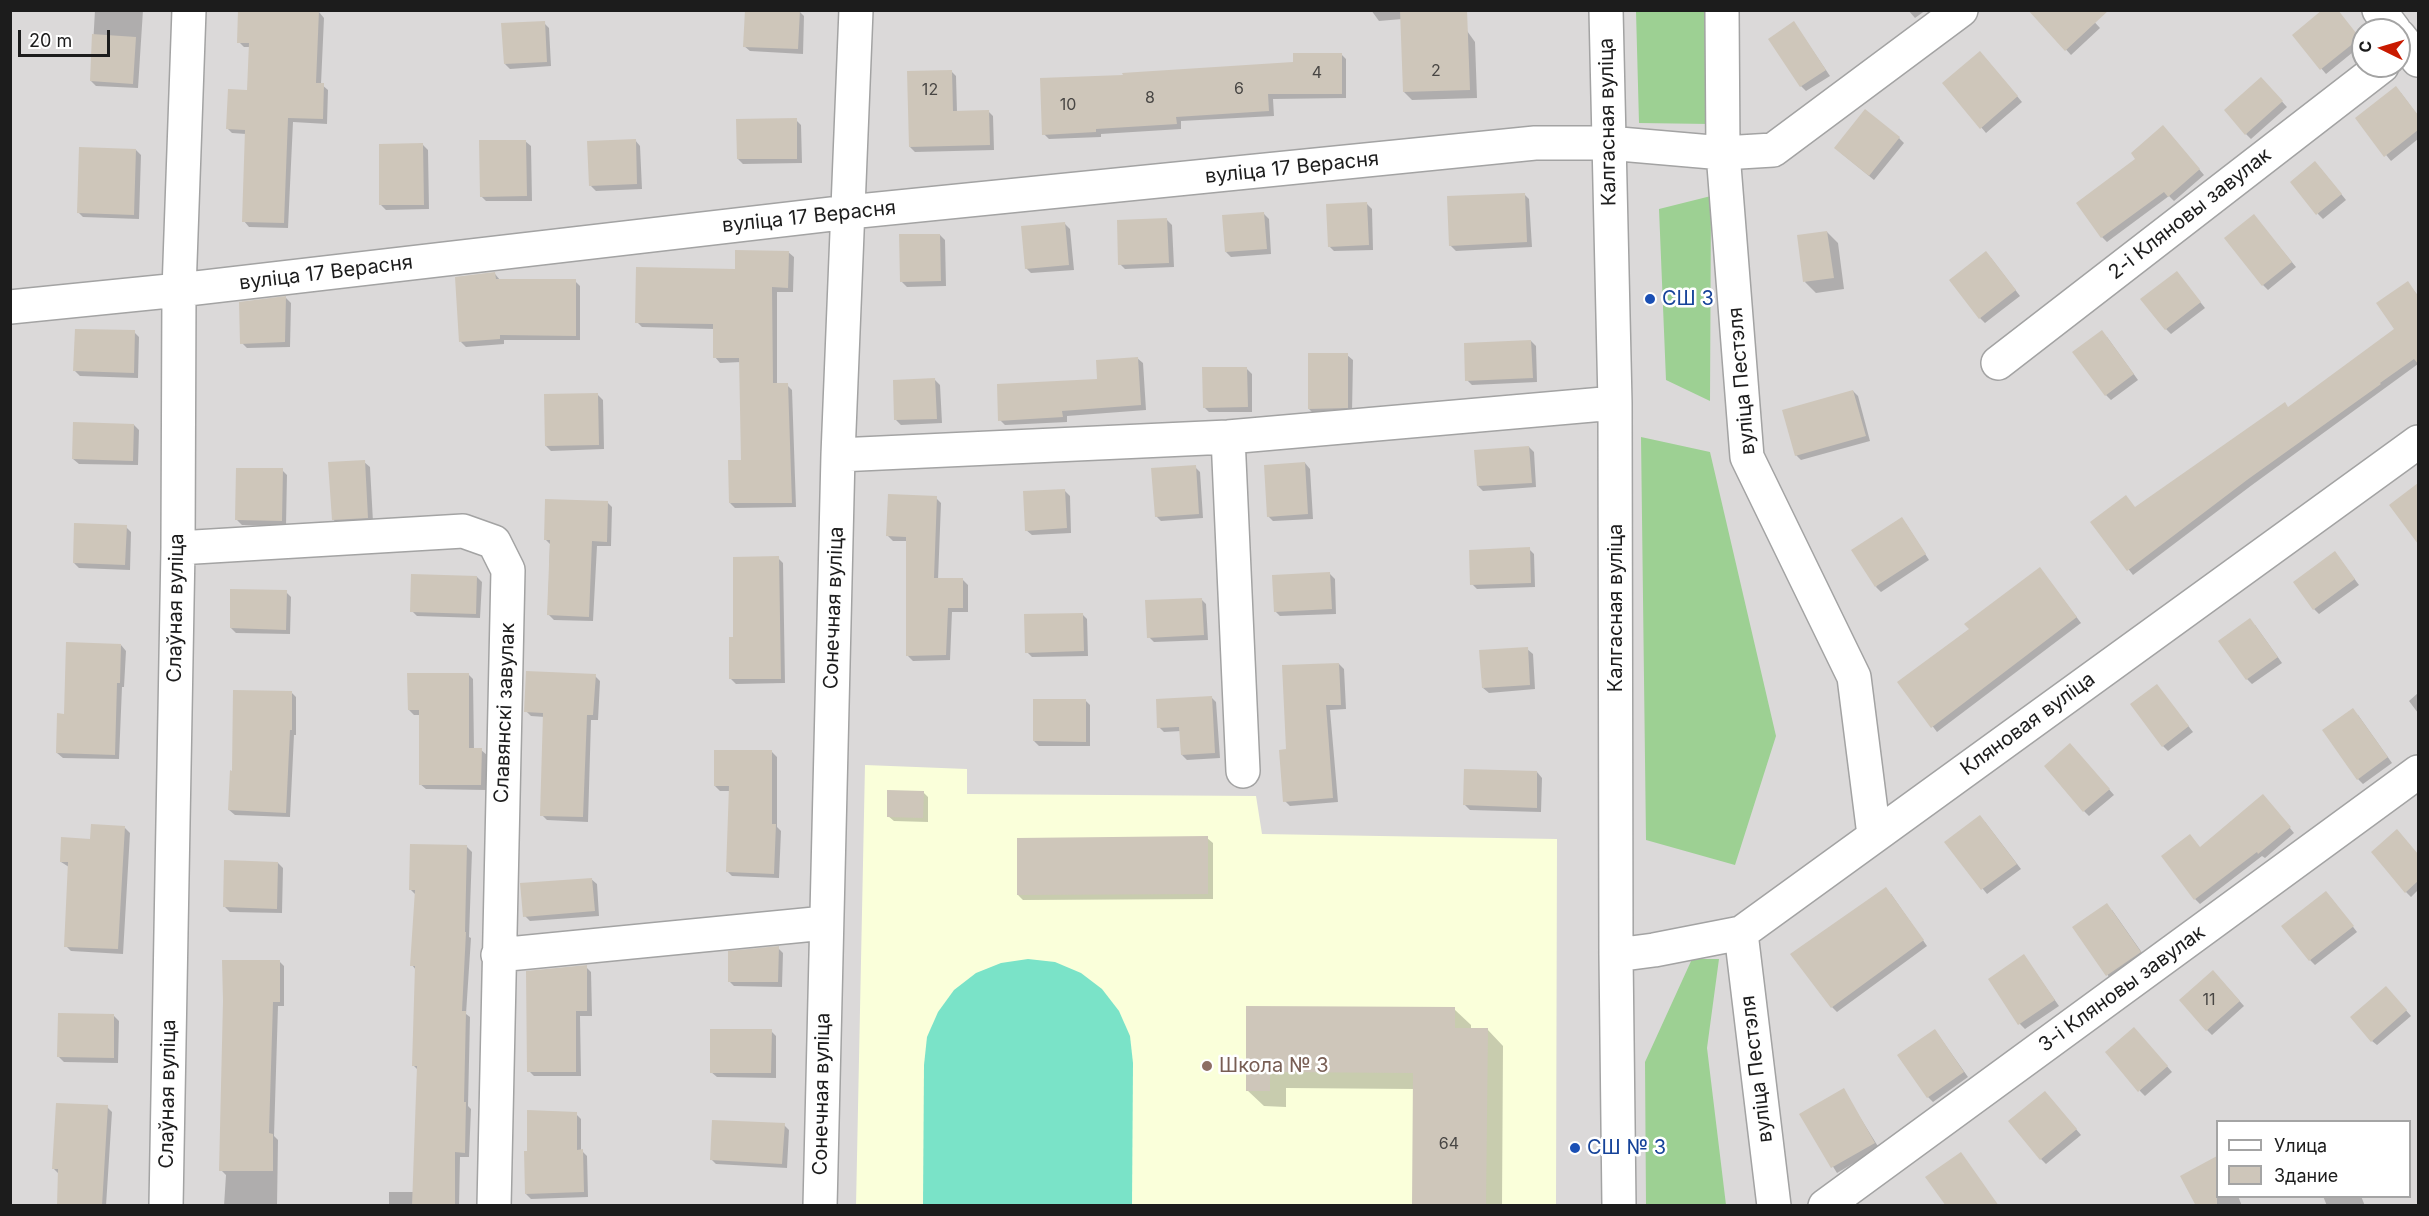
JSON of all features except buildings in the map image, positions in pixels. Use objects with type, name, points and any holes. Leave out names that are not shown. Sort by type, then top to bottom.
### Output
[{"type":"street","name":"Слаўная вуліца","points":[[166,1206],[178,548],[179,290],[189,10]]},
{"type":"street","name":"Сонечная вуліца","points":[[820,1206],[838,455],[855,10]]},
{"type":"street","name":"Калгасная вуліца","points":[[1606,10],[1616,403],[1616,956],[1619,1206]]},
{"type":"street","name":"вуліца Пестэля","points":[[1722,10],[1723,153],[1747,457],[1854,676],[1874,835]]},
{"type":"street","name":"вуліца 17 Верасня","points":[[10,307],[179,290],[849,212],[1535,143],[1608,143],[1723,153],[1773,150],[1961,10]]},
{"type":"street","name":"2-і Кляновы завулак","points":[[1998,363],[2366,78]]},
{"type":"street","points":[[838,455],[1228,437],[1616,403]]},
{"type":"street","points":[[1228,437],[1243,771]]},
{"type":"street","name":"Кляновая вуліца","points":[[1616,956],[1654,951],[1741,933],[2418,442]]},
{"type":"street","name":"Славянскі завулак","points":[[178,548],[463,531],[494,542],[508,570],[494,1206]]},
{"type":"street","name":"3-і Кляновы завулак","points":[[1825,1206],[2418,772]]},
{"type":"street","points":[[498,955],[825,923]]},
{"type":"street","name":"вуліца Пестэля","points":[[1741,933],[1774,1206]]},
{"type":"shaded area","points":[[11,11],[2418,11],[2418,1205],[11,1205]]},
{"type":"shaded area","name":"Школа № 3","points":[[865,765],[967,769],[967,794],[1256,796],[1262,834],[1557,839],[1556,1205],[856,1206]]},
{"type":"green space","points":[[1636,11],[1711,11],[1710,124],[1639,123]]},
{"type":"green space","points":[[1711,196],[1710,401],[1666,380],[1659,209]]},
{"type":"green space","points":[[1641,437],[1710,452],[1776,736],[1735,865],[1646,840]]},
{"type":"green space","points":[[1028,959],[1055,962],[1081,973],[1102,989],[1119,1011],[1130,1036],[1133,1063],[1132,1205],[923,1205],[924,1065],[927,1037],[938,1012],[954,990],[976,973],[1001,963]]},
{"type":"green space","points":[[1692,959],[1719,959],[1707,1048],[1726,1205],[1646,1205],[1645,1062]]},
{"type":"place","name":"СШ 3","points":[[1650,299]]},
{"type":"place","name":"Школа № 3","points":[[1207,1066]]},
{"type":"place","name":"СШ № 3","points":[[1575,1148]]}]
